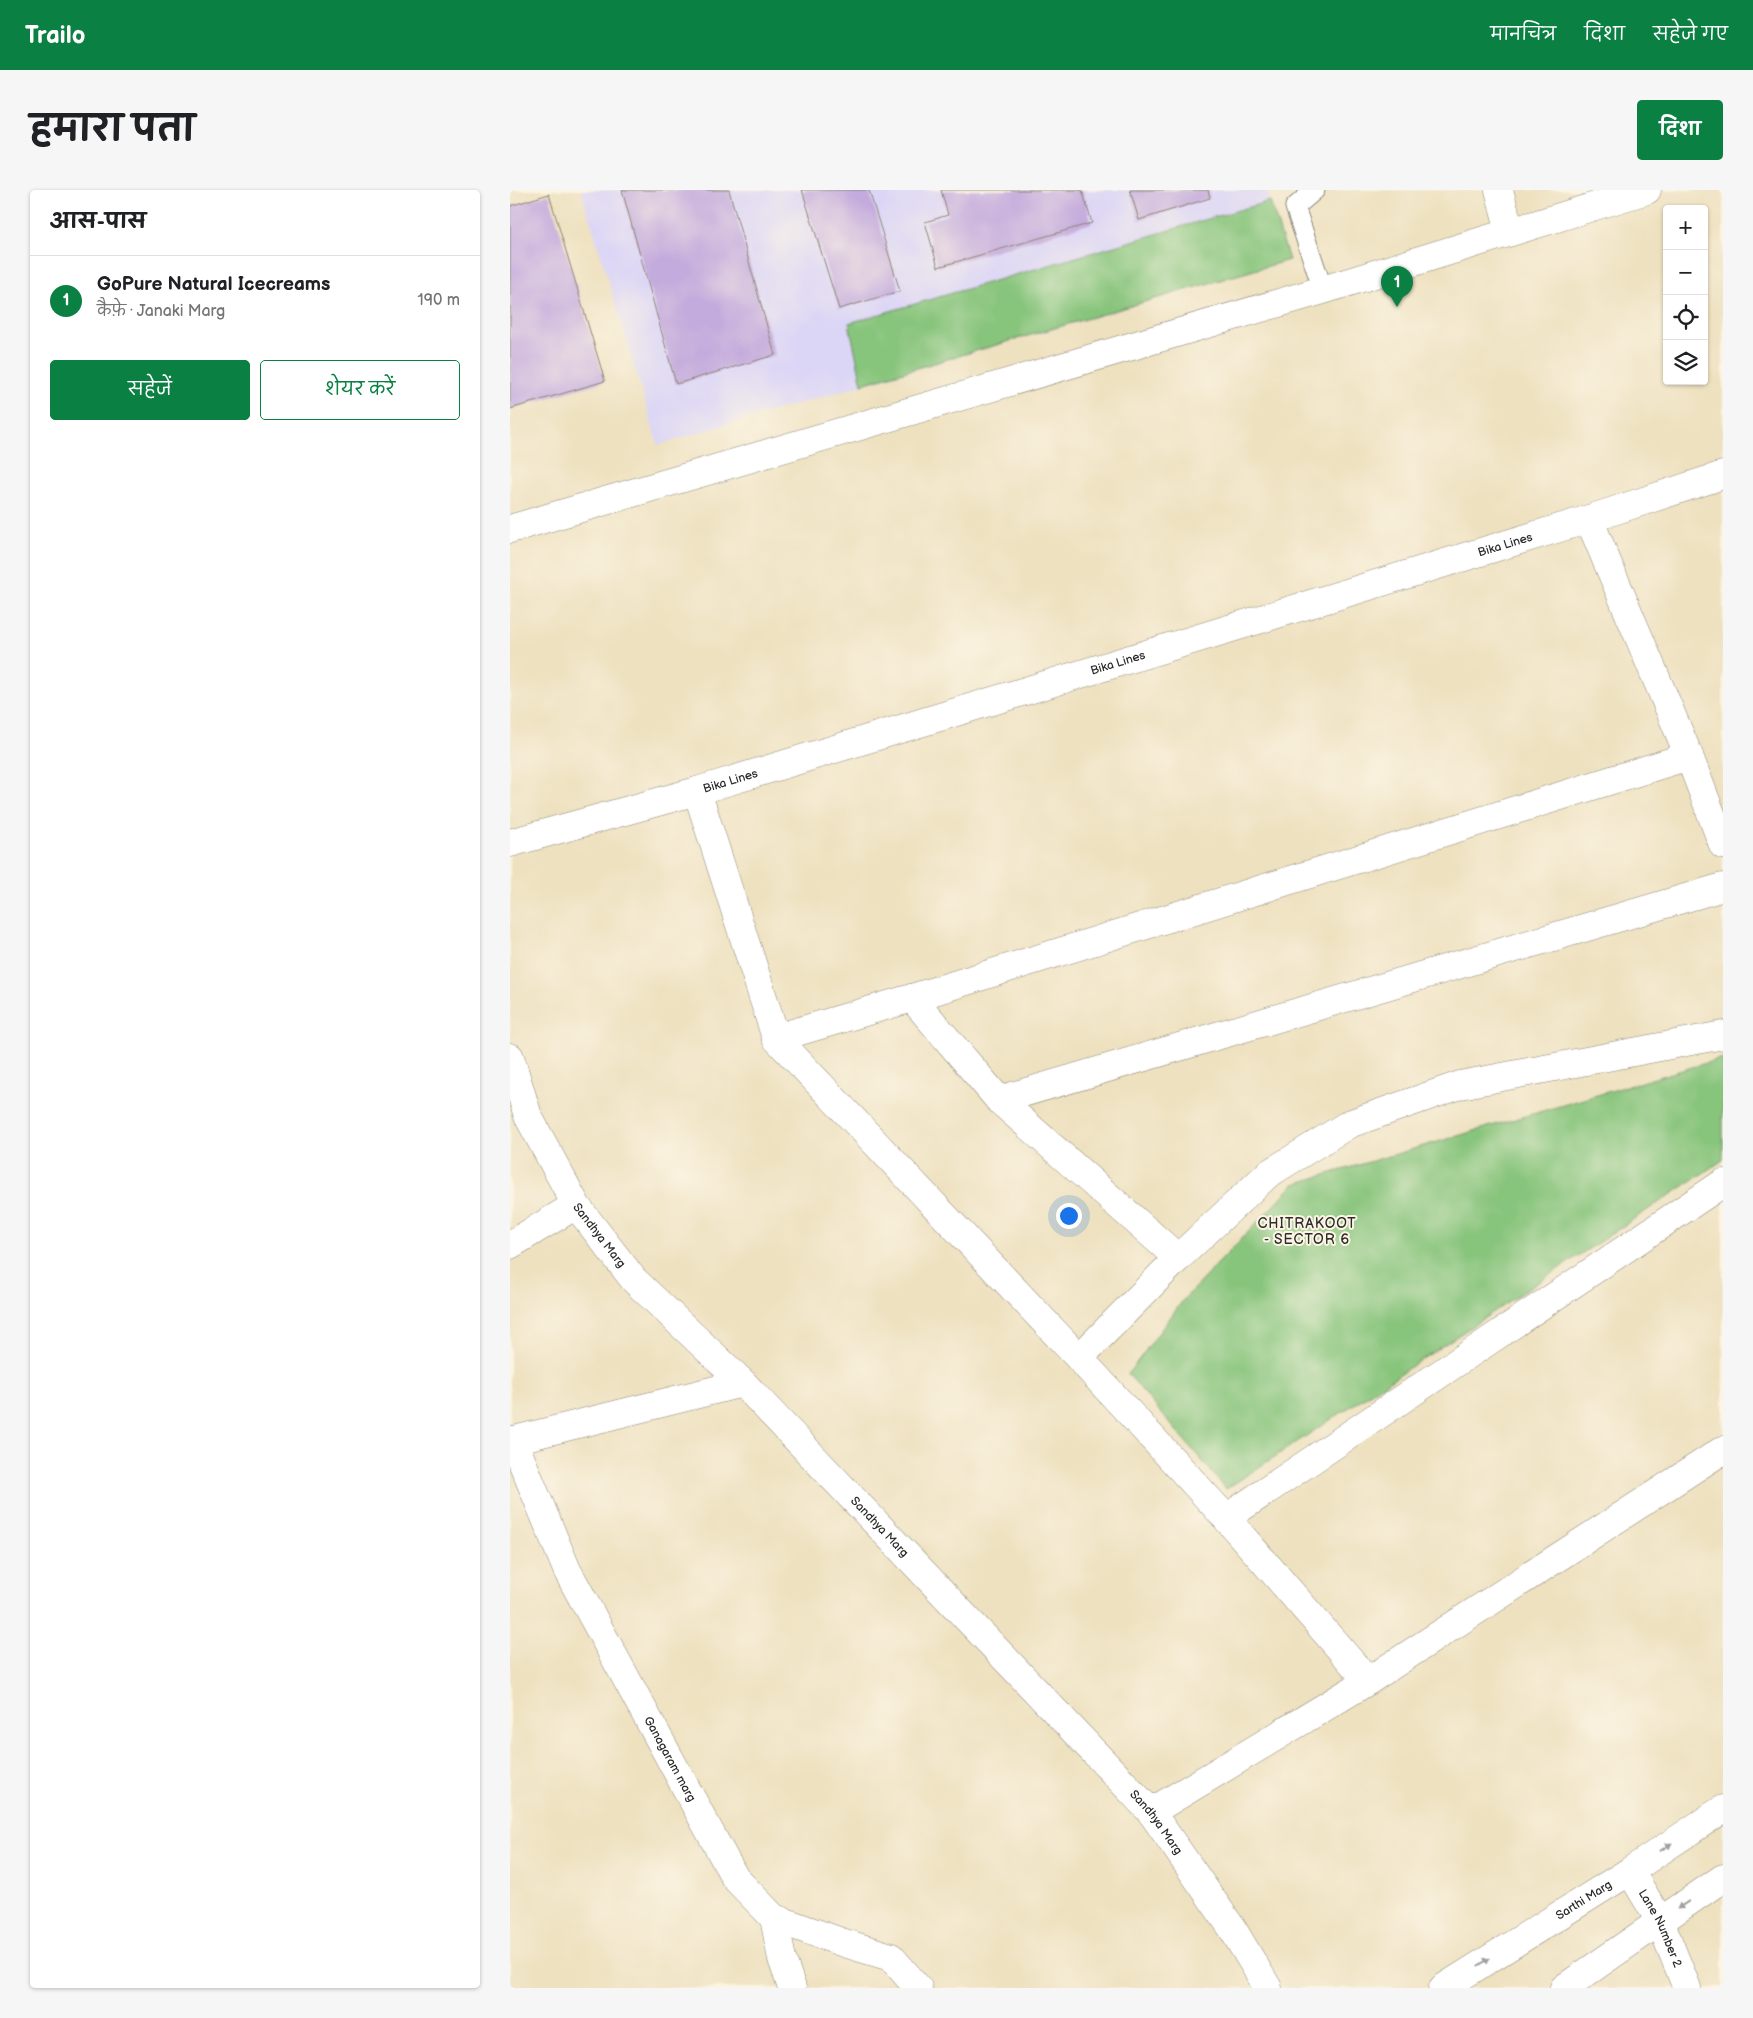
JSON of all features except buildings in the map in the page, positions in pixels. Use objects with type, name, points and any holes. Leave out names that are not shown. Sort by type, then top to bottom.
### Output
[{"type":"street","points":[[1498,190],[1510,232]]},
{"type":"street","points":[[510,529],[1323,290],[1647,190]]},
{"type":"street","name":"Bika Lines","points":[[510,843],[697,792],[1589,519],[1723,475]]},
{"type":"street","points":[[1589,519],[1689,756],[1723,845]]},
{"type":"street","points":[[776,1038],[912,998],[1689,756]]},
{"type":"street","points":[[697,792],[776,1038],[1079,1358],[1226,1518],[1368,1681]]},
{"type":"street","points":[[999,1100],[1723,887]]},
{"type":"street","points":[[912,998],[999,1100],[1178,1258]]},
{"type":"street","points":[[1079,1358],[1178,1258],[1268,1174],[1349,1124],[1460,1085],[1723,1035]]},
{"type":"street","name":"Sandhya Marg","points":[[510,1057],[528,1116],[576,1205],[634,1280],[743,1383],[1151,1812],[1232,1928],[1268,1988]]},
{"type":"street","points":[[1226,1518],[1723,1183]]},
{"type":"street","points":[[510,1245],[576,1205]]},
{"type":"street","points":[[511,1441],[743,1383]]},
{"type":"street","name":"Ganagaram marg","points":[[511,1441],[576,1587],[735,1878],[774,1918],[841,1942],[891,1957],[918,1988]]},
{"type":"street","points":[[1151,1812],[1368,1681],[1723,1450]]},
{"type":"street","name":"Sarthi Marg","points":[[1442,1988],[1630,1871],[1723,1809]]},
{"type":"street","name":"Lane Number 2","points":[[1630,1871],[1660,1921],[1686,1988]]},
{"type":"street","points":[[1564,1988],[1723,1878]]},
{"type":"street","points":[[774,1918],[782,1959],[792,1988]]},
{"type":"lane","points":[[1314,190],[1295,207],[1323,290]]},
{"type":"shaded area","points":[[581,190],[1267,190],[1289,260],[658,445]]},
{"type":"green space","points":[[1270,201],[1289,260],[862,384],[849,323]]},
{"type":"green space","points":[[1723,1058],[1723,1160],[1226,1489],[1128,1374],[1184,1299],[1294,1184]]},
{"type":"place","name":"GoPure Natural Icecreams","points":[[1397,307]]},
{"type":"district","name":"CHITRAKOOT - SECTOR 6","points":[[1307,1232]]}]
